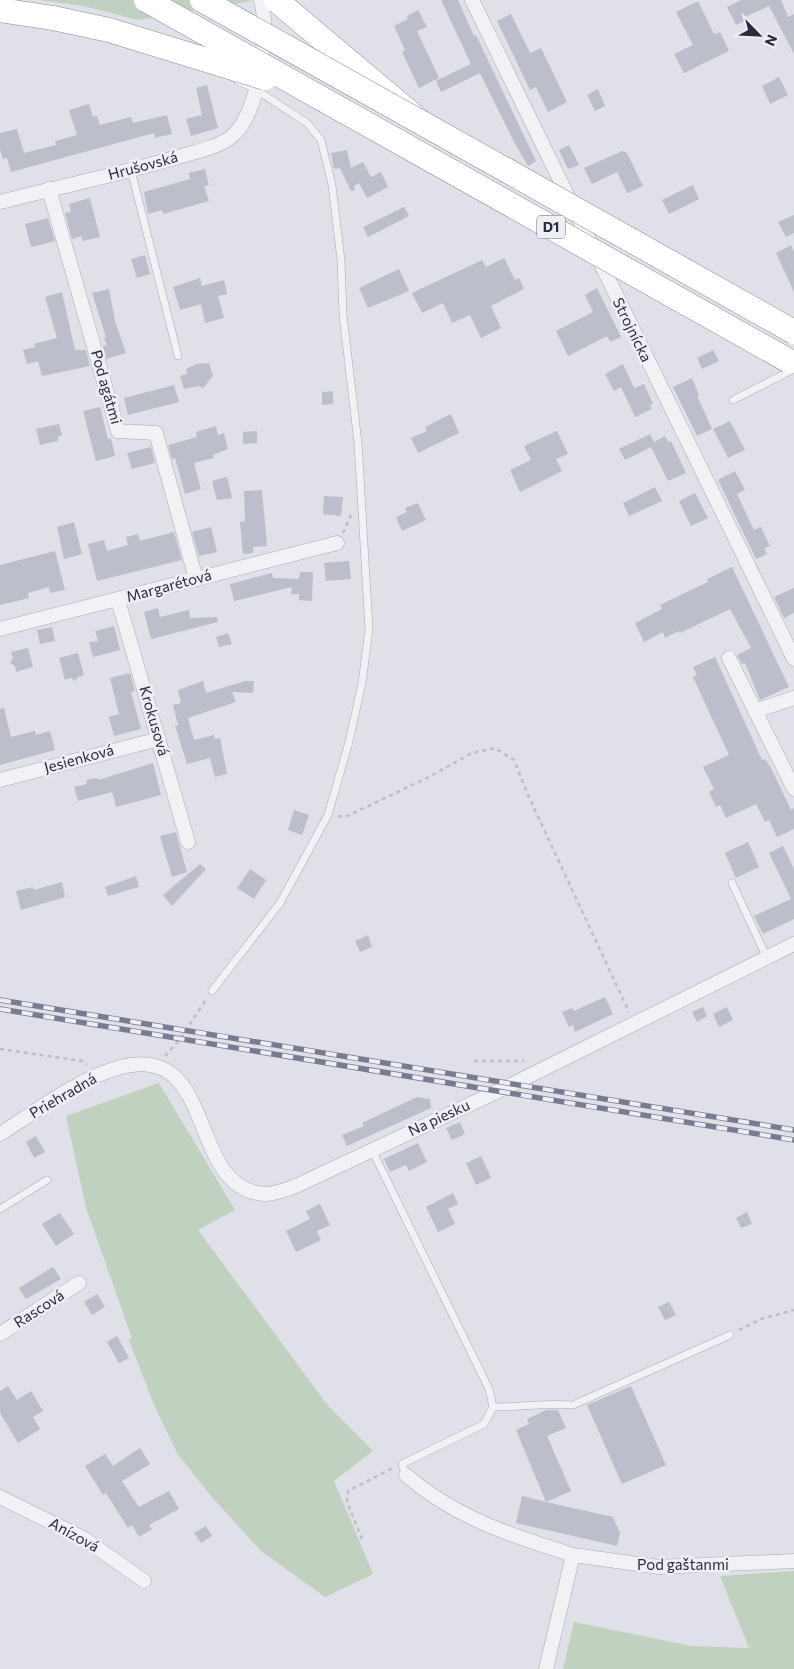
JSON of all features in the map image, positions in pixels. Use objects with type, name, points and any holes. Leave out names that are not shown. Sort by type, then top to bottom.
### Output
[{"type":"highway","name":"D1","points":[[146,0],[794,364]]},
{"type":"highway","name":"D1","points":[[202,0],[794,332]]},
{"type":"highway","points":[[276,0],[422,123]]},
{"type":"highway","points":[[0,10],[53,18],[109,30],[313,94]]},
{"type":"street","name":"Hrušovská","points":[[0,202],[131,170],[217,145],[231,137],[247,117],[263,53],[265,31],[260,0]]},
{"type":"street","name":"Strojnícka","points":[[472,0],[794,659]]},
{"type":"street","name":"Pod agátmi","points":[[49,189],[118,431],[156,432],[196,579]]},
{"type":"street","name":"Margarétová","points":[[0,629],[337,543]]},
{"type":"street","name":"Krokusová","points":[[118,600],[188,842]]},
{"type":"street","points":[[729,658],[794,790]]},
{"type":"street","points":[[755,710],[794,698]]},
{"type":"street","name":"Jesienková","points":[[0,780],[159,739]]},
{"type":"street","name":"Na piesku","points":[[129,1065],[156,1067],[173,1075],[185,1087],[221,1166],[234,1182],[250,1190],[266,1194],[286,1190],[511,1085],[794,944]]},
{"type":"street","name":"Priehradná","points":[[0,1134],[100,1075],[129,1065]]},
{"type":"street","name":"Rascová","points":[[0,1334],[78,1283]]},
{"type":"street","name":"Pod gaštanmi","points":[[404,1469],[426,1493],[470,1518],[494,1529],[573,1555],[659,1567],[794,1561]]},
{"type":"street","name":"Anízová","points":[[0,1496],[85,1539],[144,1581]]},
{"type":"street","points":[[546,1669],[573,1555]]},
{"type":"lane","points":[[28,23],[47,26]]},
{"type":"lane","points":[[115,40],[226,75]]},
{"type":"lane","points":[[212,991],[280,903],[328,815],[349,742],[362,683],[369,629],[369,597],[358,443],[344,315],[341,260],[332,185],[321,140],[306,122],[255,89],[233,78]]},
{"type":"lane","points":[[131,170],[178,356]]},
{"type":"lane","points":[[570,228],[605,248]]},
{"type":"lane","points":[[733,400],[794,369]]},
{"type":"lane","points":[[732,883],[766,958]]},
{"type":"lane","points":[[372,1150],[489,1389],[493,1407],[484,1424],[404,1469]]},
{"type":"lane","points":[[0,1209],[47,1180]]},
{"type":"lane","points":[[493,1407],[528,1408],[551,1404],[573,1405],[730,1335]]},
{"type":"path","points":[[328,815],[345,817],[427,778],[472,753],[495,748],[514,760],[528,796],[634,1023]]},
{"type":"path","points":[[156,1067],[180,1039],[212,991]]},
{"type":"path","points":[[0,1049],[82,1061],[100,1075]]},
{"type":"path","points":[[474,1061],[524,1062]]},
{"type":"path","points":[[730,1335],[761,1319],[794,1310]]},
{"type":"path","points":[[362,1539],[347,1502],[348,1490],[404,1469]]},
{"type":"green space","points":[[39,0],[251,1],[138,20],[84,6]]},
{"type":"green space","points":[[159,1083],[235,1210],[198,1230],[329,1407],[373,1451],[334,1481],[373,1574],[325,1597],[261,1551],[211,1496],[177,1453],[154,1405],[129,1340],[132,1338],[86,1208],[66,1116]]},
{"type":"green space","points":[[794,1571],[794,1669],[563,1669],[574,1622],[691,1646],[749,1648],[720,1576]]},
{"type":"building","points":[[441,0],[458,0],[536,161],[528,166],[480,73],[441,92],[436,81],[471,64]]},
{"type":"building","points":[[741,0],[781,0],[788,17],[794,14],[794,54],[769,6],[745,17],[746,20],[736,25],[727,7]]},
{"type":"building","points":[[698,1],[714,34],[720,32],[729,51],[684,73],[674,54],[693,45],[676,12]]},
{"type":"building","points":[[418,10],[427,27],[417,31],[439,78],[419,88],[402,52],[405,50],[394,26],[408,19],[407,16]]},
{"type":"building","points":[[511,14],[530,53],[541,48],[567,102],[548,112],[536,87],[530,90],[497,21]]},
{"type":"building","points":[[779,77],[788,95],[770,104],[762,86]]},
{"type":"building","points":[[207,85],[218,128],[191,136],[186,119],[202,115],[196,88]]},
{"type":"building","points":[[598,89],[605,106],[595,111],[587,95]]},
{"type":"building","points":[[89,104],[93,117],[97,116],[100,125],[131,117],[133,123],[167,115],[172,134],[155,138],[154,133],[11,172],[7,158],[3,159],[0,150],[0,133],[17,129],[24,153],[56,145],[55,141],[77,135],[69,110]]},
{"type":"building","points":[[569,145],[579,165],[568,169],[559,150]]},
{"type":"building","points":[[347,150],[351,168],[363,162],[371,177],[381,172],[388,187],[367,198],[359,183],[354,186],[355,190],[351,191],[340,168],[334,169],[331,153]]},
{"type":"building","points":[[622,151],[627,153],[643,186],[627,193],[617,172],[592,184],[584,168]]},
{"type":"building","points":[[205,169],[209,185],[204,186],[209,201],[163,214],[162,210],[148,214],[144,192],[190,179],[189,173]]},
{"type":"building","points":[[693,185],[699,199],[669,214],[662,200]]},
{"type":"building","points":[[90,198],[100,237],[83,241],[81,236],[72,239],[65,213],[71,212],[69,204]]},
{"type":"building","points":[[404,207],[409,216],[368,237],[363,227]]},
{"type":"building","points":[[794,215],[794,233],[786,237],[778,222]]},
{"type":"building","points":[[48,218],[55,241],[31,247],[25,224]]},
{"type":"building","points":[[791,245],[794,252],[794,292],[776,253]]},
{"type":"building","points":[[145,255],[150,274],[137,278],[131,259]]},
{"type":"building","points":[[504,258],[515,280],[519,278],[524,289],[491,306],[501,328],[481,338],[470,315],[452,323],[443,303],[422,313],[412,293],[482,260],[486,267]]},
{"type":"building","points":[[399,269],[409,291],[368,308],[359,288]]},
{"type":"building","points":[[200,278],[202,286],[224,280],[227,294],[218,296],[224,318],[205,323],[201,304],[180,310],[173,287]]},
{"type":"building","points":[[597,288],[621,337],[610,342],[607,336],[568,356],[556,331],[593,312],[585,295]]},
{"type":"building","points":[[109,289],[115,321],[126,353],[106,359],[103,346],[107,345],[104,338],[106,337],[92,293]]},
{"type":"building","points":[[62,292],[75,350],[86,350],[90,366],[42,376],[38,361],[27,364],[23,350],[35,347],[34,344],[57,338],[45,297]]},
{"type":"building","points":[[713,350],[719,361],[702,369],[697,358]]},
{"type":"building","points":[[209,363],[213,376],[203,388],[199,386],[184,389],[180,376],[187,374],[186,369],[197,364]]},
{"type":"building","points":[[623,364],[634,388],[644,384],[653,404],[650,405],[652,409],[635,417],[621,387],[614,391],[605,374]]},
{"type":"building","points":[[692,378],[699,395],[697,396],[712,429],[697,436],[673,387]]},
{"type":"building","points":[[174,385],[179,402],[128,415],[124,398]]},
{"type":"building","points":[[333,391],[333,404],[322,405],[322,392]]},
{"type":"building","points":[[100,407],[108,439],[111,438],[115,456],[96,461],[83,411]]},
{"type":"building","points":[[451,414],[459,433],[418,453],[411,438],[427,431],[425,427]]},
{"type":"building","points":[[730,421],[745,450],[728,458],[713,429]]},
{"type":"building","points":[[59,424],[62,436],[58,436],[58,441],[40,445],[36,429]]},
{"type":"building","points":[[216,426],[218,435],[224,433],[228,449],[213,455],[214,458],[194,463],[201,489],[185,494],[175,458],[172,459],[168,445],[197,437],[196,432]]},
{"type":"building","points":[[257,431],[257,443],[243,444],[243,432]]},
{"type":"building","points":[[557,431],[568,454],[556,459],[562,471],[520,492],[510,470],[531,460],[524,446]]},
{"type":"building","points":[[650,434],[654,442],[665,436],[668,442],[671,441],[686,473],[668,481],[651,447],[625,460],[619,449]]},
{"type":"building","points":[[151,447],[155,463],[132,469],[127,453]]},
{"type":"building","points":[[735,471],[745,490],[737,494],[754,530],[761,527],[770,546],[764,548],[767,554],[756,559],[718,480]]},
{"type":"building","points":[[227,477],[232,498],[217,500],[212,481]]},
{"type":"building","points":[[655,487],[662,501],[629,516],[623,503]]},
{"type":"building","points":[[262,490],[267,546],[253,547],[253,553],[243,554],[240,522],[245,521],[244,491]]},
{"type":"building","points":[[695,493],[708,518],[691,526],[679,501]]},
{"type":"building","points":[[324,496],[343,497],[341,516],[323,514]]},
{"type":"building","points":[[418,503],[426,520],[402,531],[396,517],[407,512],[405,508]]},
{"type":"building","points":[[74,522],[82,554],[64,559],[57,527]]},
{"type":"building","points":[[211,527],[217,552],[199,556],[192,532]]},
{"type":"building","points":[[174,532],[182,560],[97,581],[88,544],[104,540],[107,551],[128,545],[126,537],[138,534],[140,541]]},
{"type":"building","points":[[55,551],[65,590],[50,593],[49,587],[28,593],[29,598],[0,605],[0,565]]},
{"type":"building","points":[[349,561],[351,579],[326,581],[324,563]]},
{"type":"building","points":[[732,567],[789,687],[760,700],[745,663],[742,664],[737,655],[751,648],[730,609],[680,633],[679,631],[665,638],[663,632],[644,642],[635,623],[662,609],[660,605],[708,582],[707,579]]},
{"type":"building","points":[[300,572],[313,572],[312,601],[299,600],[299,594],[291,594],[292,587],[234,601],[230,584],[272,573],[273,578],[299,579]]},
{"type":"building","points":[[794,588],[794,613],[784,618],[774,597]]},
{"type":"building","points":[[158,608],[160,617],[189,610],[190,618],[217,617],[218,622],[151,639],[144,612]]},
{"type":"building","points":[[114,626],[120,650],[93,657],[89,642],[98,641],[95,631]]},
{"type":"building","points":[[52,627],[55,641],[40,644],[37,630]]},
{"type":"building","points":[[228,633],[232,644],[219,647],[216,637]]},
{"type":"building","points":[[28,648],[33,667],[16,672],[15,666],[10,663],[13,658],[11,652]]},
{"type":"building","points":[[78,653],[84,675],[78,677],[75,681],[71,678],[65,680],[59,658]]},
{"type":"building","points":[[715,657],[762,760],[765,759],[771,768],[791,810],[794,808],[794,829],[777,837],[769,820],[765,822],[756,804],[726,818],[720,805],[716,807],[709,792],[714,789],[703,767],[729,755],[693,677],[697,675],[693,667]]},
{"type":"building","points":[[130,673],[135,691],[131,692],[141,729],[114,736],[109,717],[119,714],[110,678]]},
{"type":"building","points":[[203,681],[206,693],[245,681],[254,681],[253,693],[232,692],[236,702],[188,718],[194,740],[214,735],[215,739],[220,738],[227,774],[215,777],[210,758],[187,764],[175,726],[178,725],[173,705],[181,703],[178,690]]},
{"type":"building","points":[[4,708],[11,737],[35,731],[36,735],[50,731],[55,750],[0,765],[0,709]]},
{"type":"building","points":[[153,763],[161,795],[116,807],[112,792],[78,801],[74,787],[87,784],[86,780],[97,778],[98,780]]},
{"type":"building","points":[[294,810],[309,815],[302,835],[288,830]]},
{"type":"building","points":[[176,832],[187,872],[172,877],[160,836]]},
{"type":"building","points":[[748,842],[759,867],[736,878],[725,853]]},
{"type":"building","points":[[783,846],[794,869],[794,919],[763,934],[754,916],[791,899],[769,853]]},
{"type":"building","points":[[200,864],[206,869],[172,906],[163,895]]},
{"type":"building","points":[[250,869],[266,880],[254,899],[237,888]]},
{"type":"building","points":[[136,876],[139,887],[108,896],[105,887]]},
{"type":"building","points":[[62,882],[65,897],[21,910],[16,891],[33,887],[34,890]]},
{"type":"building","points":[[368,935],[372,947],[360,952],[355,941]]},
{"type":"building","points":[[605,997],[613,1014],[575,1032],[573,1025],[569,1027],[562,1012],[572,1008],[574,1011]]},
{"type":"building","points":[[703,1007],[707,1016],[697,1022],[692,1012]]},
{"type":"building","points":[[727,1007],[733,1020],[719,1027],[713,1014]]},
{"type":"building","points":[[417,1097],[430,1099],[431,1108],[347,1146],[342,1135],[364,1126],[362,1123]]},
{"type":"building","points":[[460,1122],[465,1134],[452,1140],[446,1128]]},
{"type":"building","points":[[36,1136],[45,1152],[34,1158],[26,1142]]},
{"type":"building","points":[[418,1143],[427,1162],[409,1171],[406,1165],[390,1172],[384,1159]]},
{"type":"building","points":[[481,1156],[491,1178],[476,1185],[466,1163]]},
{"type":"building","points":[[453,1193],[458,1204],[448,1209],[455,1224],[438,1232],[426,1207]]},
{"type":"building","points":[[320,1204],[330,1225],[317,1231],[321,1240],[296,1252],[286,1231],[310,1219],[306,1211]]},
{"type":"building","points":[[747,1212],[752,1224],[741,1228],[736,1218]]},
{"type":"building","points":[[60,1213],[74,1234],[56,1246],[42,1224]]},
{"type":"building","points":[[53,1267],[61,1279],[26,1299],[19,1288]]},
{"type":"building","points":[[97,1294],[105,1307],[92,1315],[84,1302]]},
{"type":"building","points":[[669,1302],[676,1315],[665,1320],[658,1307]]},
{"type":"building","points":[[117,1336],[129,1358],[119,1363],[107,1342]]},
{"type":"building","points":[[8,1386],[17,1400],[31,1391],[43,1411],[33,1417],[40,1429],[18,1443],[0,1413],[0,1391]]},
{"type":"building","points":[[631,1386],[666,1465],[622,1484],[587,1405]]},
{"type":"building","points":[[546,1410],[558,1410],[566,1428],[547,1436],[571,1491],[546,1502],[516,1430],[529,1424],[527,1419]]},
{"type":"building","points":[[140,1448],[150,1464],[122,1481],[134,1500],[139,1507],[169,1491],[179,1509],[149,1525],[152,1529],[139,1537],[132,1525],[128,1528],[106,1493],[103,1495],[85,1466],[105,1454],[113,1466]]},
{"type":"building","points":[[522,1496],[613,1517],[620,1533],[617,1546],[516,1523]]},
{"type":"building","points":[[206,1526],[212,1536],[201,1543],[194,1533]]},
{"type":"railway","points":[[0,1000],[794,1130]]},
{"type":"railway","points":[[0,1009],[794,1140]]}]
